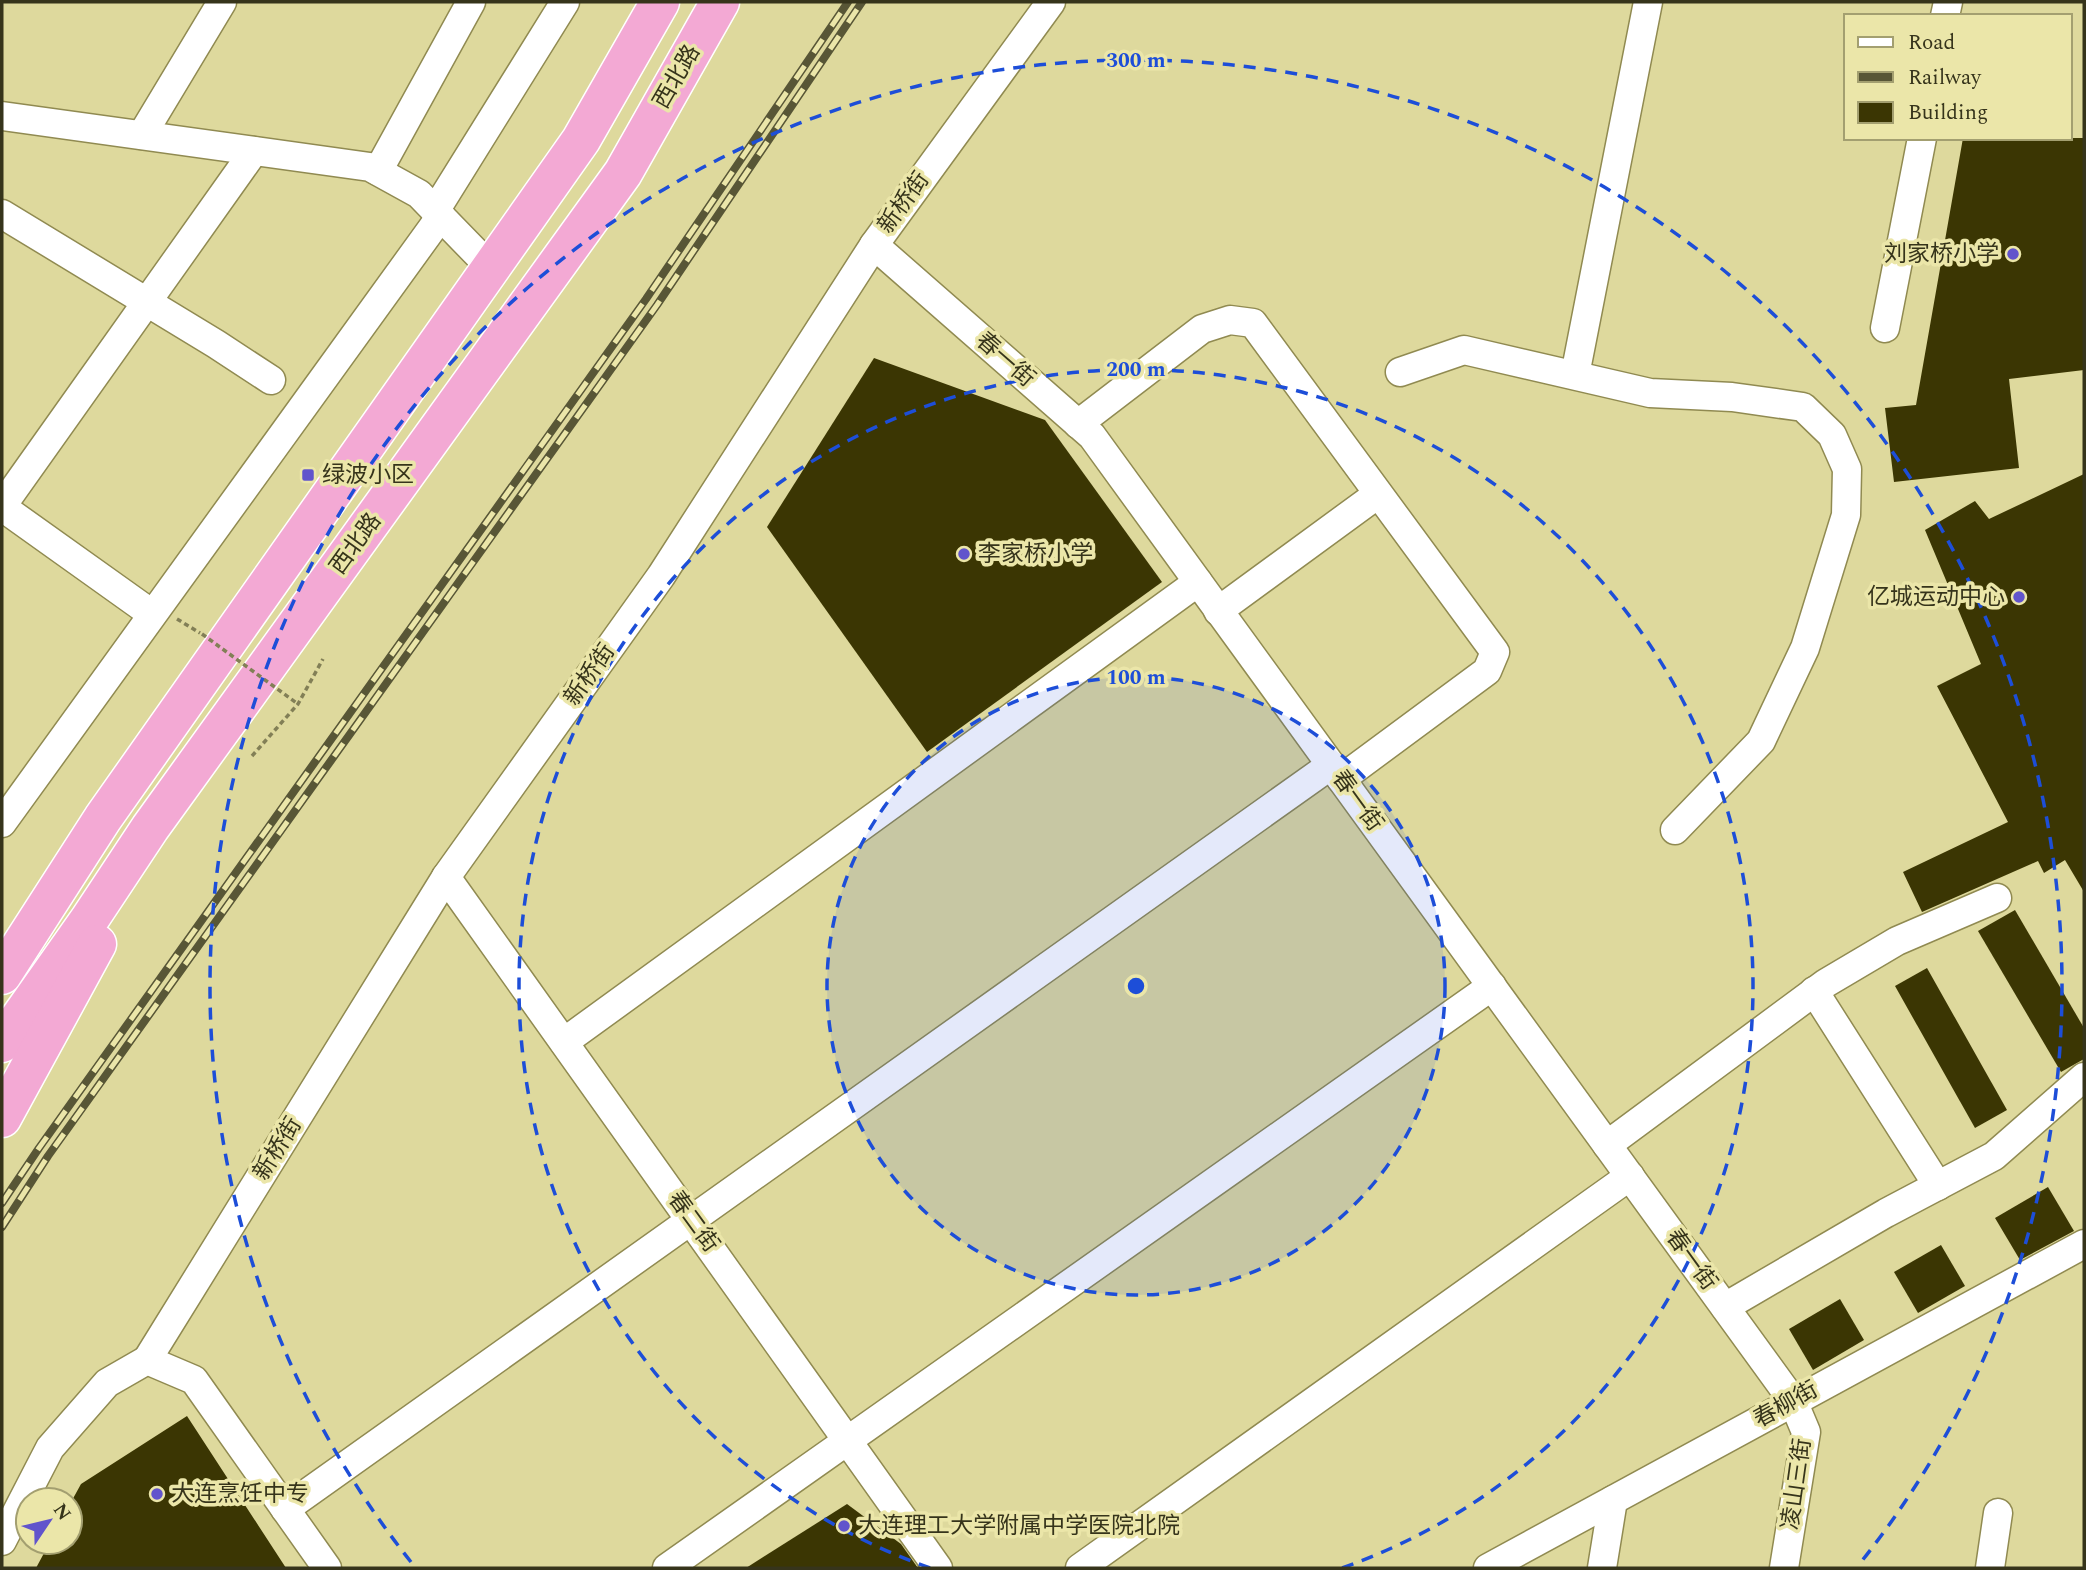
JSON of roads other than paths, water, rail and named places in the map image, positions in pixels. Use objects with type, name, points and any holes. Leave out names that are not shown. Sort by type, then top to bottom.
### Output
[{"type":"highway","points":[[2,975],[103,818],[581,140],[660,2]]},
{"type":"highway","name":"西北路","points":[[2,1043],[150,828],[623,173],[720,2]]},
{"type":"highway","points":[[2,947],[103,818]]},
{"type":"highway","points":[[2,1118],[121,901],[150,828]]},
{"type":"street","points":[[142,135],[222,2]]},
{"type":"street","points":[[378,171],[471,2]]},
{"type":"street","points":[[2,823],[160,614],[438,214],[565,2]]},
{"type":"street","name":"新桥街","points":[[147,1360],[446,877],[661,576],[874,245],[1051,2]]},
{"type":"street","points":[[1575,375],[1648,2]]},
{"type":"street","points":[[2,116],[370,167],[419,194],[491,268]]},
{"type":"street","points":[[1885,328],[1922,140]]},
{"type":"street","points":[[160,614],[2,507],[254,150]]},
{"type":"street","points":[[2,214],[271,380]]},
{"type":"street","name":"春一街","points":[[874,245],[1091,436],[1793,1401]]},
{"type":"street","points":[[285,1509],[692,1221],[1336,772],[1487,671],[1494,652],[1253,323],[1230,320],[1202,329],[1078,424]]},
{"type":"street","points":[[1400,372],[1464,349],[1650,393],[1732,397],[1803,407],[1832,435],[1847,469],[1846,515],[1805,648],[1761,741],[1675,830]]},
{"type":"street","points":[[1219,611],[1378,494]]},
{"type":"street","points":[[564,1042],[1198,582]]},
{"type":"street","name":"春二街","points":[[446,877],[938,1568]]},
{"type":"street","points":[[1607,1145],[1814,991],[1897,941],[1997,898]]},
{"type":"street","points":[[667,1568],[1492,986]]},
{"type":"street","points":[[1814,991],[1938,1186]]},
{"type":"street","points":[[1725,1307],[1886,1213],[1994,1156],[2084,1077]]},
{"type":"street","points":[[1080,1568],[1630,1176]]},
{"type":"street","name":"春柳街","points":[[1488,1568],[2084,1244]]},
{"type":"street","points":[[2,1541],[50,1448],[107,1383],[147,1360],[194,1381],[327,1568]]},
{"type":"street","name":"凌山三街","points":[[1784,1568],[1806,1432],[1793,1401]]},
{"type":"street","points":[[1602,1568],[1613,1500]]},
{"type":"street","points":[[1990,1568],[1998,1513]]},
{"type":"railway","points":[[2,1203],[646,299],[848,2]]},
{"type":"railway","points":[[2,1227],[48,1156],[657,305],[862,2]]},
{"type":"place","name":"刘家桥小学","points":[[2013,254]]},
{"type":"place","name":"绿波小区","points":[[308,475]]},
{"type":"place","name":"李家桥小学","points":[[964,554]]},
{"type":"place","name":"亿城运动中心","points":[[2019,597]]},
{"type":"place","name":"大连烹饪中专","points":[[157,1494]]},
{"type":"place","name":"大连理工大学附属中学医院北院","points":[[844,1526]]}]
